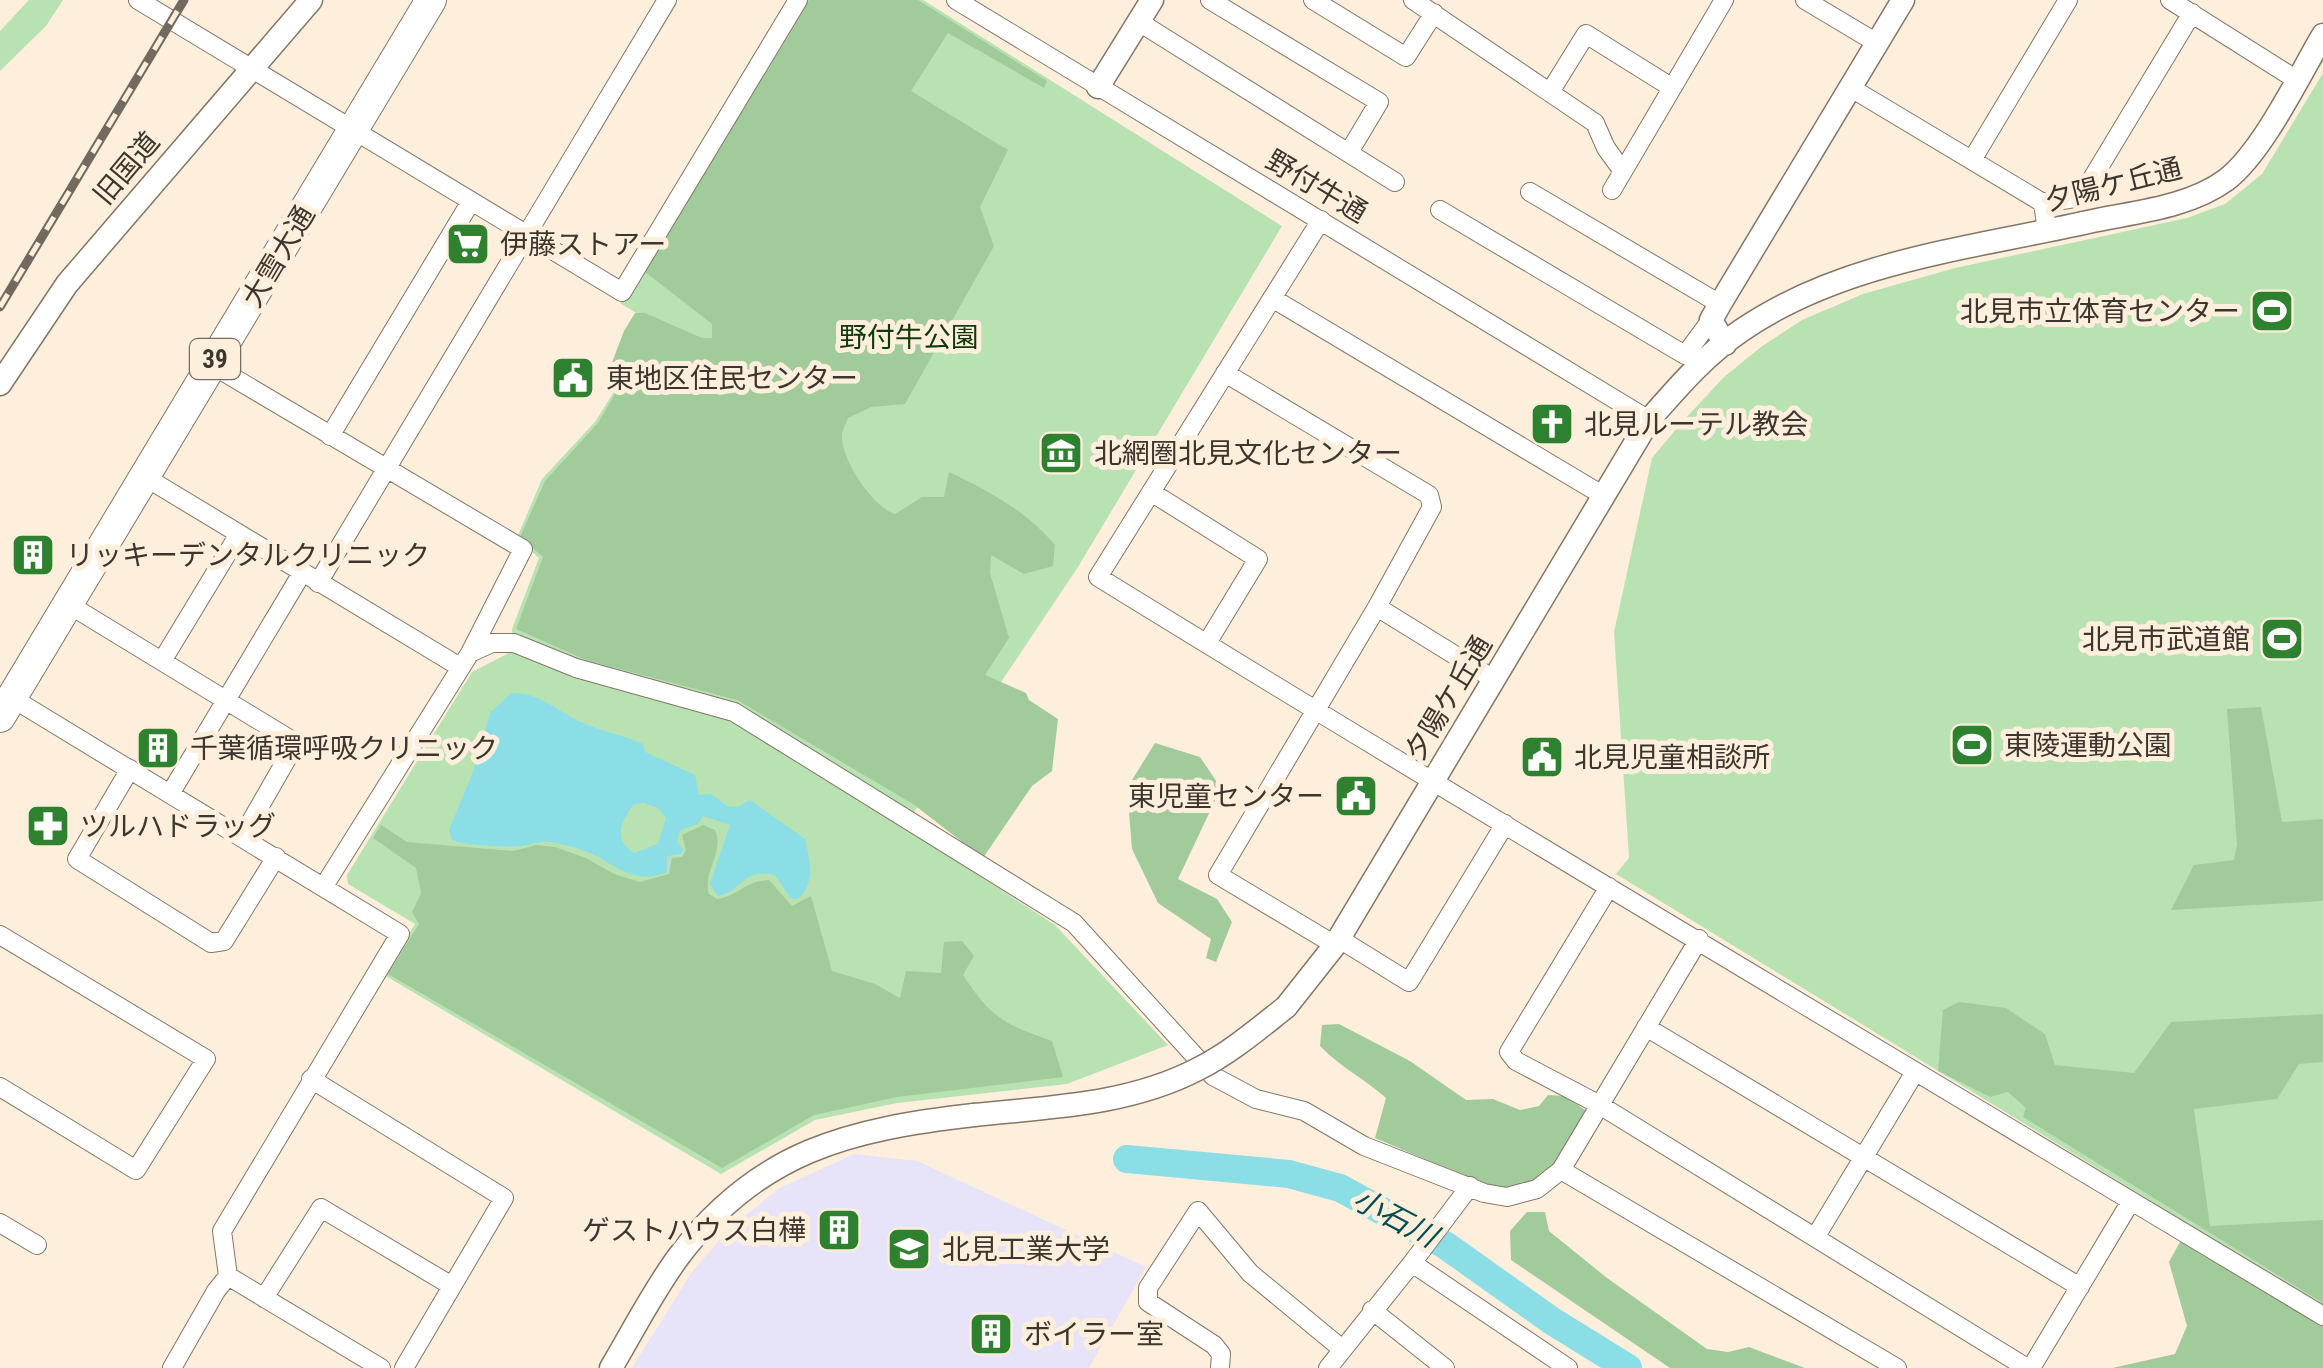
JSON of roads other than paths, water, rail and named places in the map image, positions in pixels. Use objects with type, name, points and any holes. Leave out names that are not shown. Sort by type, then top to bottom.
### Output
[{"type":"highway","name":"大雪大通","points":[[6,708],[431,0]]},
{"type":"street","name":"旧国道","points":[[0,384],[67,284],[311,0]]},
{"type":"street","points":[[170,794],[226,700],[386,469],[666,0]]},
{"type":"street","points":[[148,3],[353,132],[622,292],[798,0]]},
{"type":"street","name":"野付牛通","points":[[956,0],[1649,420]]},
{"type":"street","points":[[1098,87],[1152,0]]},
{"type":"street","points":[[1210,0],[1379,102],[1349,152]]},
{"type":"street","points":[[1312,0],[1406,57],[1434,13]]},
{"type":"street","points":[[1413,0],[1595,123],[1622,170]]},
{"type":"street","points":[[1612,190],[1724,0]]},
{"type":"street","points":[[1805,0],[1877,43]]},
{"type":"street","points":[[1440,210],[1684,355],[1715,312],[1904,0]]},
{"type":"street","points":[[1972,160],[2068,0]]},
{"type":"street","points":[[2170,0],[2297,80]]},
{"type":"street","points":[[1851,88],[2043,203],[2081,197],[2192,13]]},
{"type":"street","points":[[1139,22],[1395,182]]},
{"type":"street","points":[[1550,92],[1586,34],[1670,87]]},
{"type":"street","name":"夕陽ケ丘通","points":[[610,1368],[678,1257],[711,1220],[749,1184],[808,1152],[846,1136],[910,1123],[1101,1102],[1147,1091],[1198,1069],[1286,1007],[1336,942],[1649,420],[1694,370],[1742,330],[1796,301],[1872,269],[2147,210],[2198,195],[2225,180],[2247,160],[2323,35]]},
{"type":"street","points":[[1530,192],[1715,312],[1725,344]]},
{"type":"street","points":[[330,436],[470,203]]},
{"type":"street","points":[[2043,203],[2047,231]]},
{"type":"street","points":[[1321,220],[1098,577],[1432,782],[2323,1316]]},
{"type":"street","points":[[1272,298],[1604,496]]},
{"type":"street","points":[[212,365],[523,549],[465,660],[324,886]]},
{"type":"street","points":[[1225,373],[1429,495],[1432,507],[1218,875],[1410,982],[1504,824]]},
{"type":"street","points":[[145,476],[310,578],[465,660]]},
{"type":"street","points":[[1151,492],[1258,559],[1207,643]]},
{"type":"street","points":[[162,661],[239,534]]},
{"type":"street","points":[[68,604],[296,744],[242,837]]},
{"type":"street","points":[[1377,607],[1495,680]]},
{"type":"street","points":[[465,660],[492,643],[514,643],[576,668],[734,712],[1074,923],[1214,1076],[1256,1099],[1304,1111],[1364,1146],[1507,1196],[1537,1189],[1560,1170],[1698,939]]},
{"type":"street","points":[[6,708],[130,768],[400,934],[222,1231],[228,1276],[172,1368]]},
{"type":"street","points":[[130,768],[77,859],[211,942],[224,940],[276,858]]},
{"type":"street","points":[[1609,887],[1509,1052],[1516,1061],[1598,1104],[2029,1368],[2131,1200]]},
{"type":"street","points":[[0,935],[206,1059],[136,1170],[0,1087]]},
{"type":"street","points":[[1646,1028],[2080,1287]]},
{"type":"street","points":[[1816,1236],[1916,1072]]},
{"type":"street","points":[[311,1079],[504,1198],[404,1368]]},
{"type":"street","points":[[1560,1170],[1897,1368]]},
{"type":"street","points":[[1328,1368],[1470,1186]]},
{"type":"street","points":[[264,1298],[321,1208],[452,1286]]},
{"type":"street","points":[[1220,1368],[1221,1354],[1214,1345],[1148,1302],[1148,1288],[1198,1211],[1250,1272],[1342,1349]]},
{"type":"street","points":[[0,1223],[37,1245]]},
{"type":"street","points":[[1417,1256],[1568,1368]]},
{"type":"street","points":[[228,1276],[381,1368]]},
{"type":"street","points":[[1372,1310],[1445,1368]]},
{"type":"water","points":[[511,693],[531,696],[583,723],[643,744],[645,752],[695,775],[699,795],[711,794],[727,806],[738,807],[750,800],[805,839],[808,884],[799,898],[791,899],[775,875],[756,874],[718,896],[710,884],[730,825],[703,816],[698,824],[680,830],[677,841],[683,850],[681,854],[667,856],[667,872],[649,876],[625,872],[591,853],[556,843],[505,847],[452,840],[449,830],[473,772],[490,713]],"holes":[[[634,804],[658,808],[666,818],[658,844],[634,853],[621,836],[625,817]]]},
{"type":"waterway","name":"小石川","points":[[1127,1159],[1289,1174],[1340,1188],[1445,1245],[1552,1321],[1628,1368]]},
{"type":"railway","points":[[0,307],[184,0]]},
{"type":"place","name":"伊藤ストアー","points":[[468,244]]},
{"type":"place","name":"北見市立体育センター","points":[[2272,311]]},
{"type":"place","name":"東地区住民センター","points":[[573,378]]},
{"type":"place","name":"北見ルーテル教会","points":[[1552,424]]},
{"type":"place","name":"北網圏北見文化センター","points":[[1061,453]]},
{"type":"place","name":"リッキーデンタルクリニック","points":[[33,555]]},
{"type":"place","name":"北見市武道館","points":[[2282,639]]},
{"type":"place","name":"東陵運動公園","points":[[1972,745]]},
{"type":"place","name":"千葉循環呼吸クリニック","points":[[158,748]]},
{"type":"place","name":"北見児童相談所","points":[[1542,757]]},
{"type":"place","name":"東児童センター","points":[[1356,796]]},
{"type":"place","name":"ツルハドラッグ","points":[[48,826]]},
{"type":"place","name":"ゲストハウス白樺","points":[[839,1230]]},
{"type":"place","name":"北見工業大学","points":[[909,1249]]},
{"type":"place","name":"ボイラー室","points":[[991,1334]]},
{"type":"park label","name":"野付牛公園","points":[[909,337]]}]
